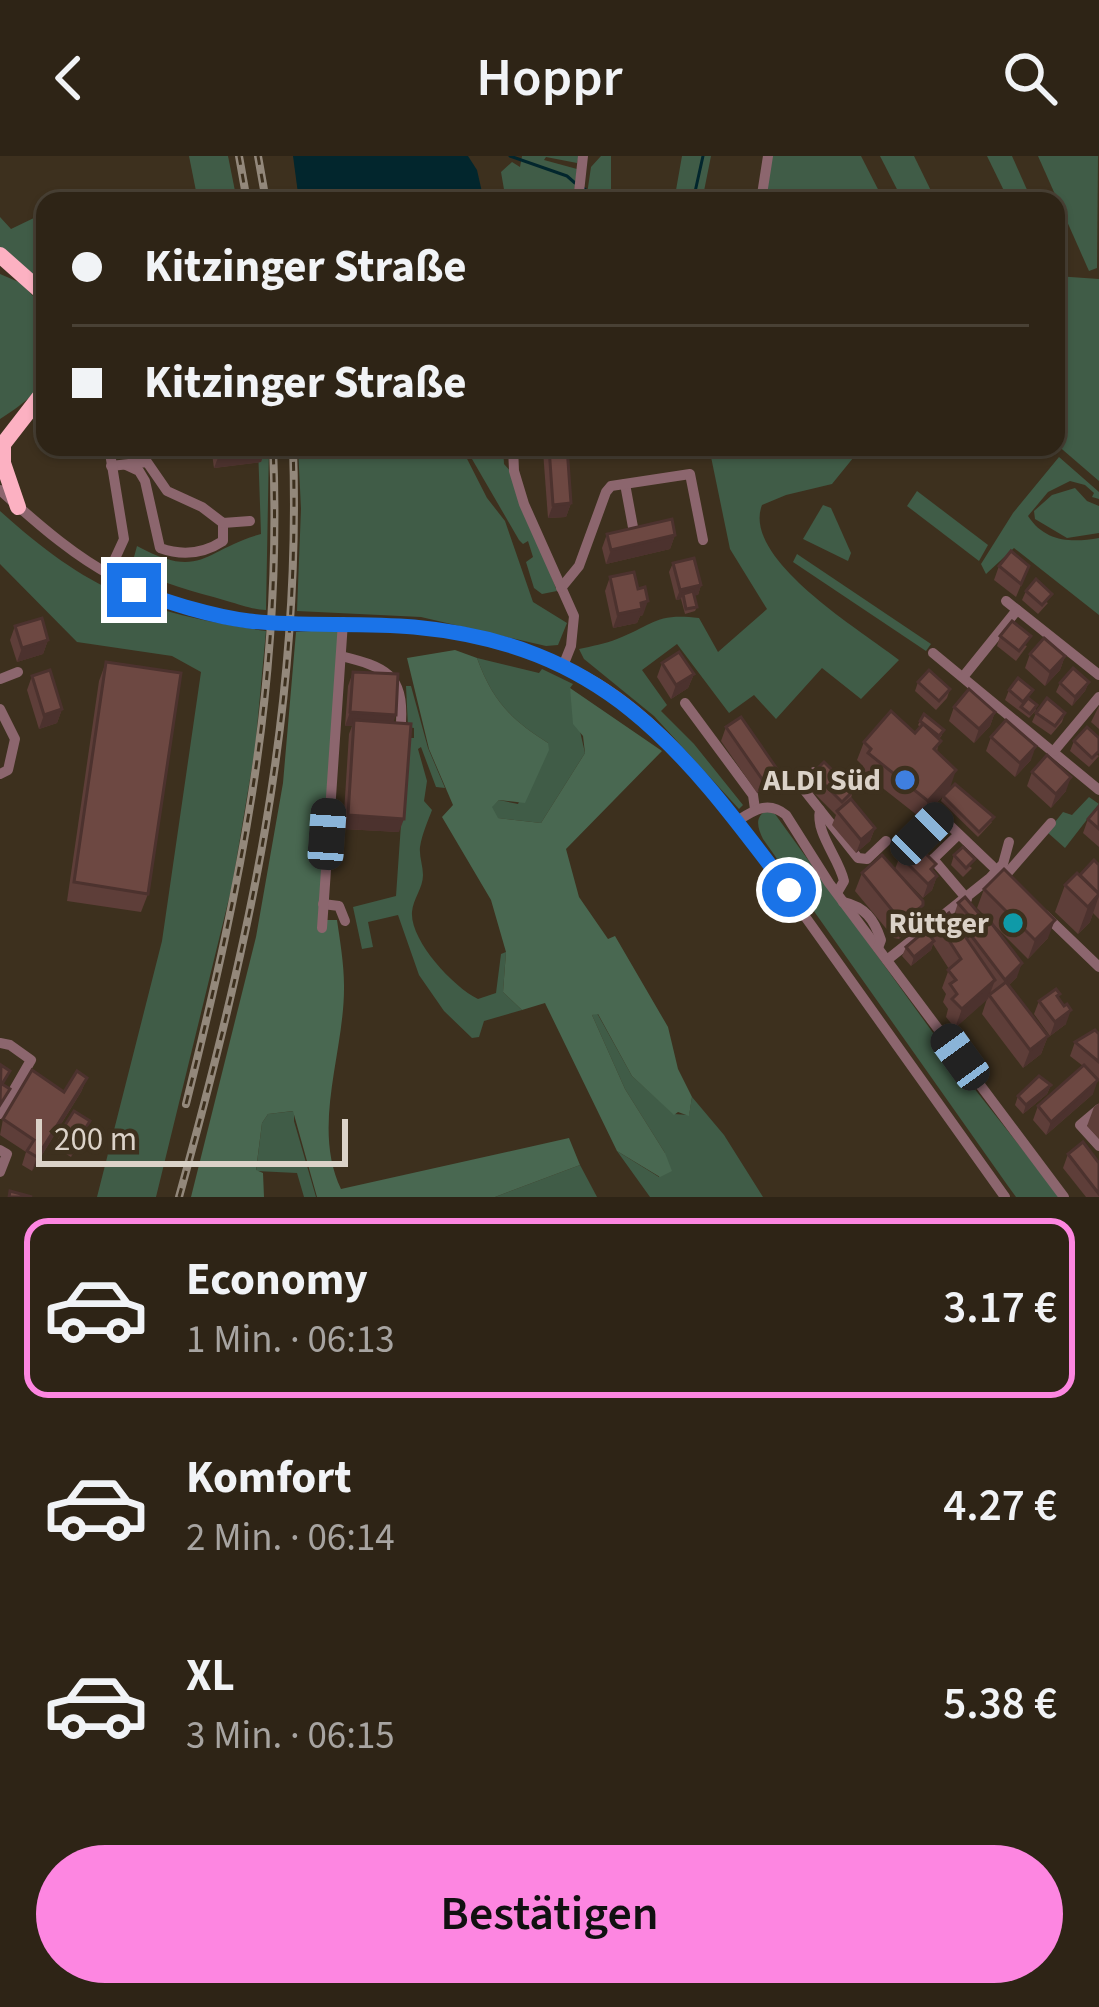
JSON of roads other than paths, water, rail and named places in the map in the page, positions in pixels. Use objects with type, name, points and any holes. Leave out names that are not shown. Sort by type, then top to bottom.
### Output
[{"type":"highway","points":[[0,255],[36,286]]},
{"type":"highway","points":[[0,270],[28,278]]},
{"type":"highway","points":[[18,507],[3,463],[1,434],[36,400]]},
{"type":"street","points":[[583,166],[597,156]]},
{"type":"street","points":[[762,192],[768,156]]},
{"type":"street","points":[[107,576],[124,539],[110,456]]},
{"type":"street","points":[[513,456],[524,504],[575,624],[563,666]]},
{"type":"street","points":[[111,466],[147,462],[167,491],[202,507],[223,524],[250,521]]},
{"type":"street","points":[[126,464],[145,481],[160,548],[177,554],[210,549],[223,541],[223,524]]},
{"type":"street","points":[[561,588],[579,566],[611,486],[690,474],[703,540]]},
{"type":"street","points":[[625,484],[634,538]]},
{"type":"street","points":[[0,490],[70,552],[107,576],[179,606],[248,621],[344,622],[448,632],[563,666],[615,696],[662,735],[737,821],[1005,1197]]},
{"type":"street","points":[[1006,601],[1099,676]]},
{"type":"street","points":[[963,677],[1018,610]]},
{"type":"street","points":[[322,928],[344,622]]},
{"type":"street","points":[[933,653],[1099,790]]},
{"type":"street","points":[[341,656],[362,661],[395,679],[400,688],[401,723]]},
{"type":"street","points":[[0,679],[18,672]]},
{"type":"street","points":[[1054,751],[1099,697]]},
{"type":"street","points":[[686,704],[753,795],[755,809]]},
{"type":"street","points":[[0,709],[16,739],[8,770],[0,774]]},
{"type":"street","points":[[814,772],[801,786],[858,858],[867,860],[886,842]]},
{"type":"street","points":[[737,821],[755,809],[777,808],[786,815],[840,898],[1064,1197]]},
{"type":"street","points":[[820,810],[819,824],[843,872],[840,898]]},
{"type":"street","points":[[958,835],[929,862],[911,844],[940,816],[1020,891]]},
{"type":"street","points":[[887,960],[1000,874],[1052,823]]},
{"type":"street","points":[[1000,874],[1009,842]]},
{"type":"street","points":[[933,859],[967,901]]},
{"type":"street","points":[[323,904],[341,904],[345,921]]},
{"type":"street","points":[[1036,906],[1099,967]]},
{"type":"street","points":[[943,915],[952,926]]},
{"type":"street","points":[[0,1043],[31,1060],[0,1114]]},
{"type":"street","points":[[1099,1109],[1080,1125],[1099,1146]]},
{"type":"street","points":[[0,1150],[7,1154],[0,1172]]},
{"type":"water","points":[[293,156],[468,156],[482,192],[298,192]]},
{"type":"waterway","points":[[510,156],[575,183]]},
{"type":"waterway","points":[[695,192],[703,156]]},
{"type":"waterway","points":[[583,188],[589,192]]},
{"type":"railway","points":[[239,156],[245,192]]},
{"type":"railway","points":[[258,156],[264,192]]},
{"type":"railway","points":[[186,1104],[241,859],[265,698],[272,617],[273,456]]},
{"type":"railway","points":[[179,1197],[228,1010],[266,826],[289,640],[293,456]]},
{"type":"place","name":"ALDI Süd","points":[[905,780]]},
{"type":"place","name":"Rüttger","points":[[1013,923]]}]
